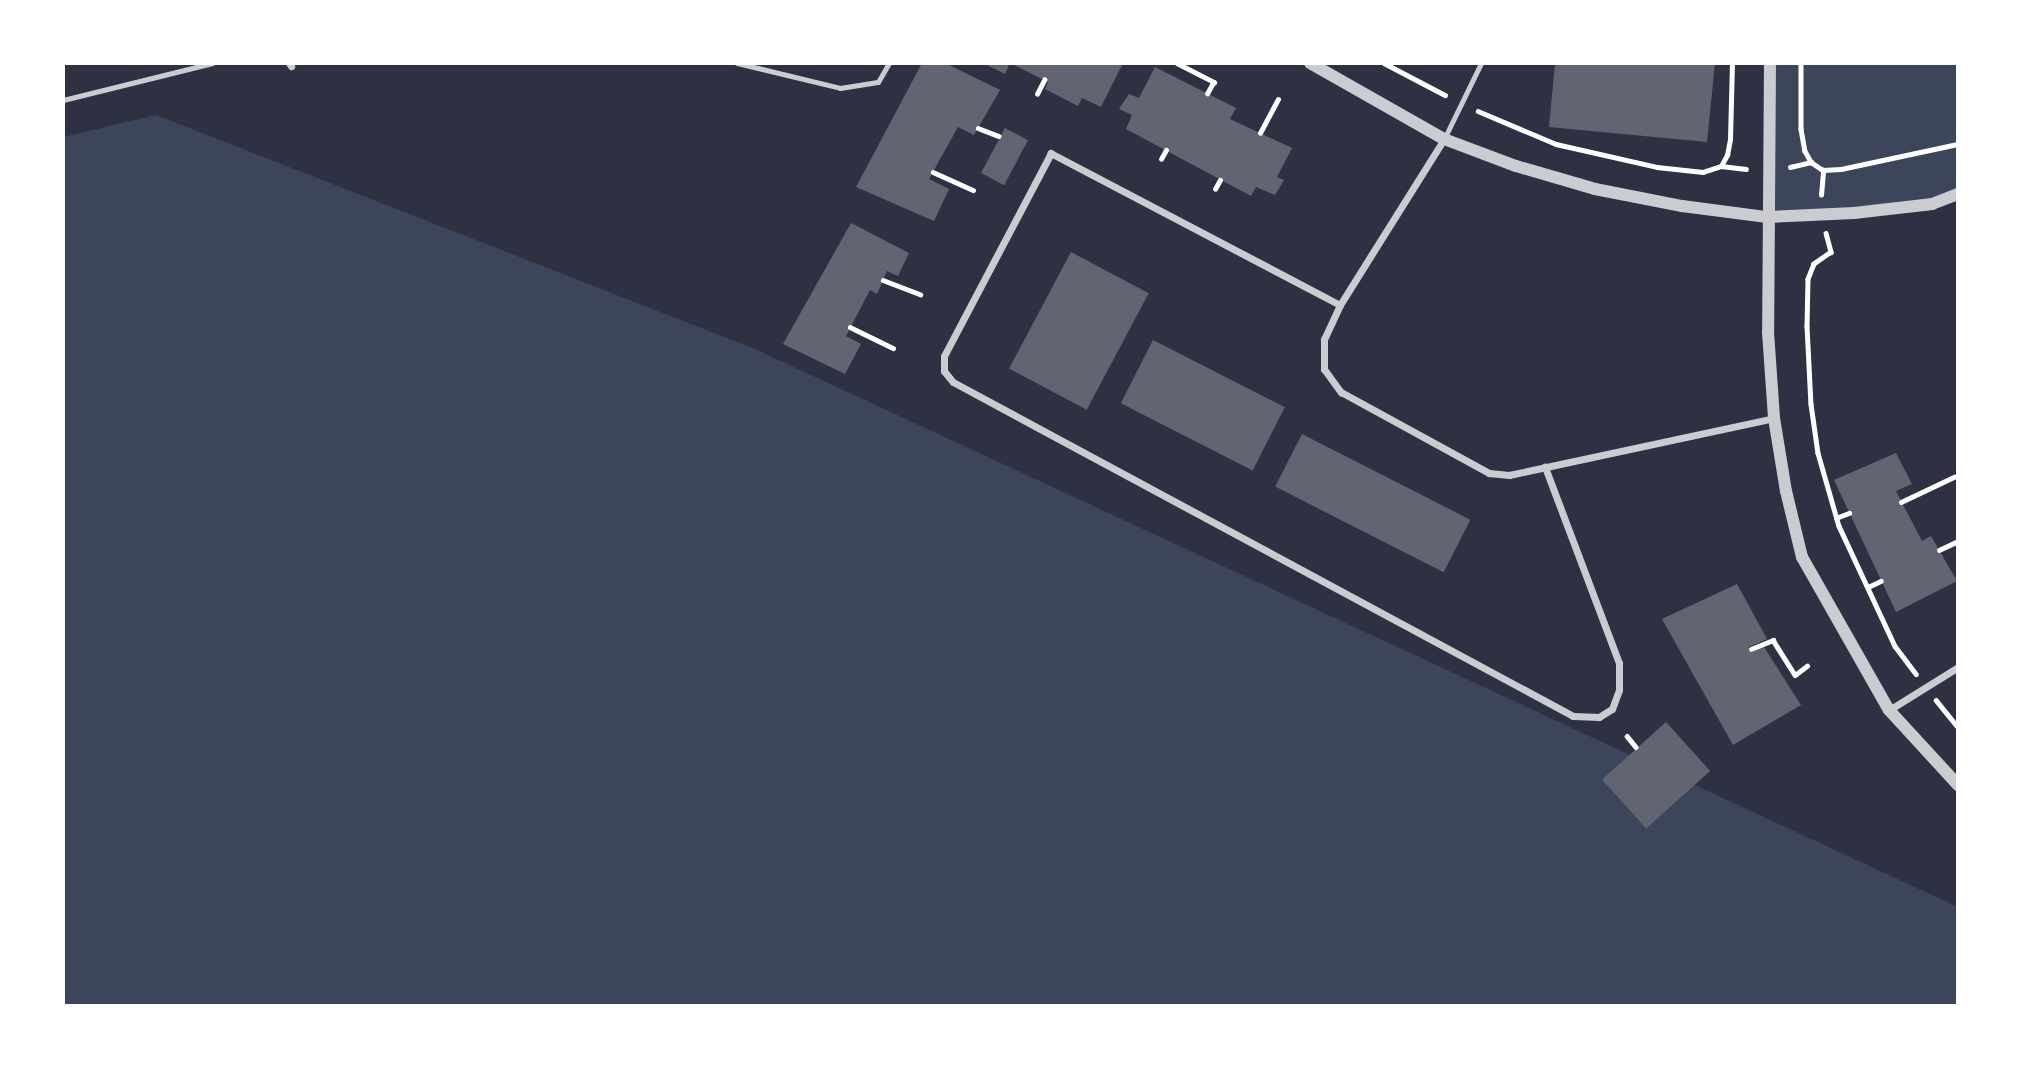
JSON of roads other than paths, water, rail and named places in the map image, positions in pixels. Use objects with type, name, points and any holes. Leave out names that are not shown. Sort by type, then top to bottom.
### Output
[{"type":"street","points":[[1310,63],[1444,139],[1516,166],[1595,189],[1682,206],[1767,216],[1854,213],[1932,204],[1958,194]]},
{"type":"street","points":[[1770,63],[1768,332],[1774,418],[1786,491],[1802,557],[1889,710],[1958,785]]},
{"type":"street","points":[[1444,139],[1340,305],[1324,339],[1324,369],[1341,392],[1489,473],[1509,475],[1774,418]]},
{"type":"street","points":[[1340,305],[1051,153],[944,356],[944,370],[953,382],[965,389],[1573,716],[1599,717],[1612,709],[1619,690],[1619,663],[1545,467]]},
{"type":"street","points":[[1889,710],[1958,667]]},
{"type":"lane","points":[[63,100],[212,63]]},
{"type":"lane","points":[[737,63],[840,88],[878,82],[888,63]]},
{"type":"lane","points":[[1444,139],[1481,63]]}]
